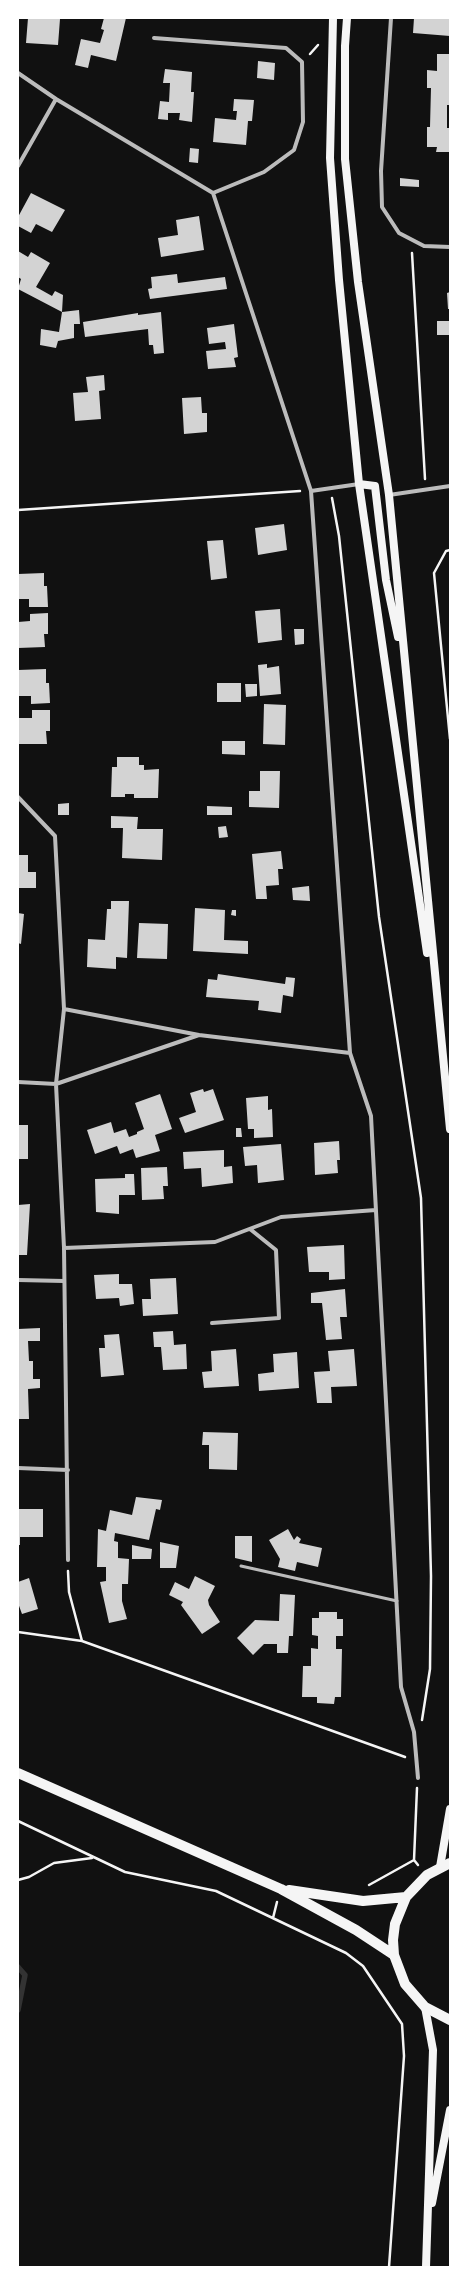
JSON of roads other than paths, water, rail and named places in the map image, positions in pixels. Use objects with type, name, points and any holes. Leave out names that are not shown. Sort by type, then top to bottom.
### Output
[{"type":"main road","points":[[333,18],[331,45],[330,158],[339,280],[359,484],[442,1055]]},
{"type":"main road","points":[[347,18],[345,46],[345,159],[358,282],[389,494],[450,1129]]},
{"type":"main road","points":[[359,484],[375,486],[386,580],[406,673]]},
{"type":"main road","points":[[18,1773],[282,1889],[356,1930],[394,1955]]},
{"type":"main road","points":[[440,1867],[450,1809]]},
{"type":"main road","points":[[450,1863],[427,1875],[406,1897],[395,1924],[394,1955],[405,1984],[425,2007],[450,2020]]},
{"type":"main road","points":[[282,1889],[363,1901],[406,1897]]},
{"type":"main road","points":[[425,2007],[433,2050],[426,2267]]},
{"type":"main road","points":[[428,2227],[446,2121],[450,2110]]},
{"type":"street","points":[[391,18],[381,171],[382,207],[399,234],[424,246],[450,247]]},
{"type":"street","points":[[154,38],[286,48],[302,62],[303,122],[294,150],[264,172],[213,193]]},
{"type":"street","points":[[18,73],[56,99],[213,193],[311,491],[350,1053],[372,1116],[401,1687],[414,1732],[418,1762],[418,1778]]},
{"type":"street","points":[[18,166],[56,99]]},
{"type":"street","points":[[311,491],[359,484]]},
{"type":"street","points":[[389,494],[450,486]]},
{"type":"street","points":[[18,797],[55,836],[64,1010],[56,1084],[64,1248],[68,1560]]},
{"type":"street","points":[[64,1010],[199,1035],[350,1053]]},
{"type":"street","points":[[18,1082],[56,1084],[199,1035]]},
{"type":"street","points":[[64,1248],[215,1242],[281,1217],[376,1210]]},
{"type":"street","points":[[212,1323],[279,1318],[276,1250],[250,1229]]},
{"type":"street","points":[[18,1280],[64,1281]]},
{"type":"street","points":[[18,1468],[68,1470]]},
{"type":"lane","points":[[240,1566],[397,1601]]},
{"type":"waterway","points":[[18,1967],[25,1975],[18,2010]]}]
